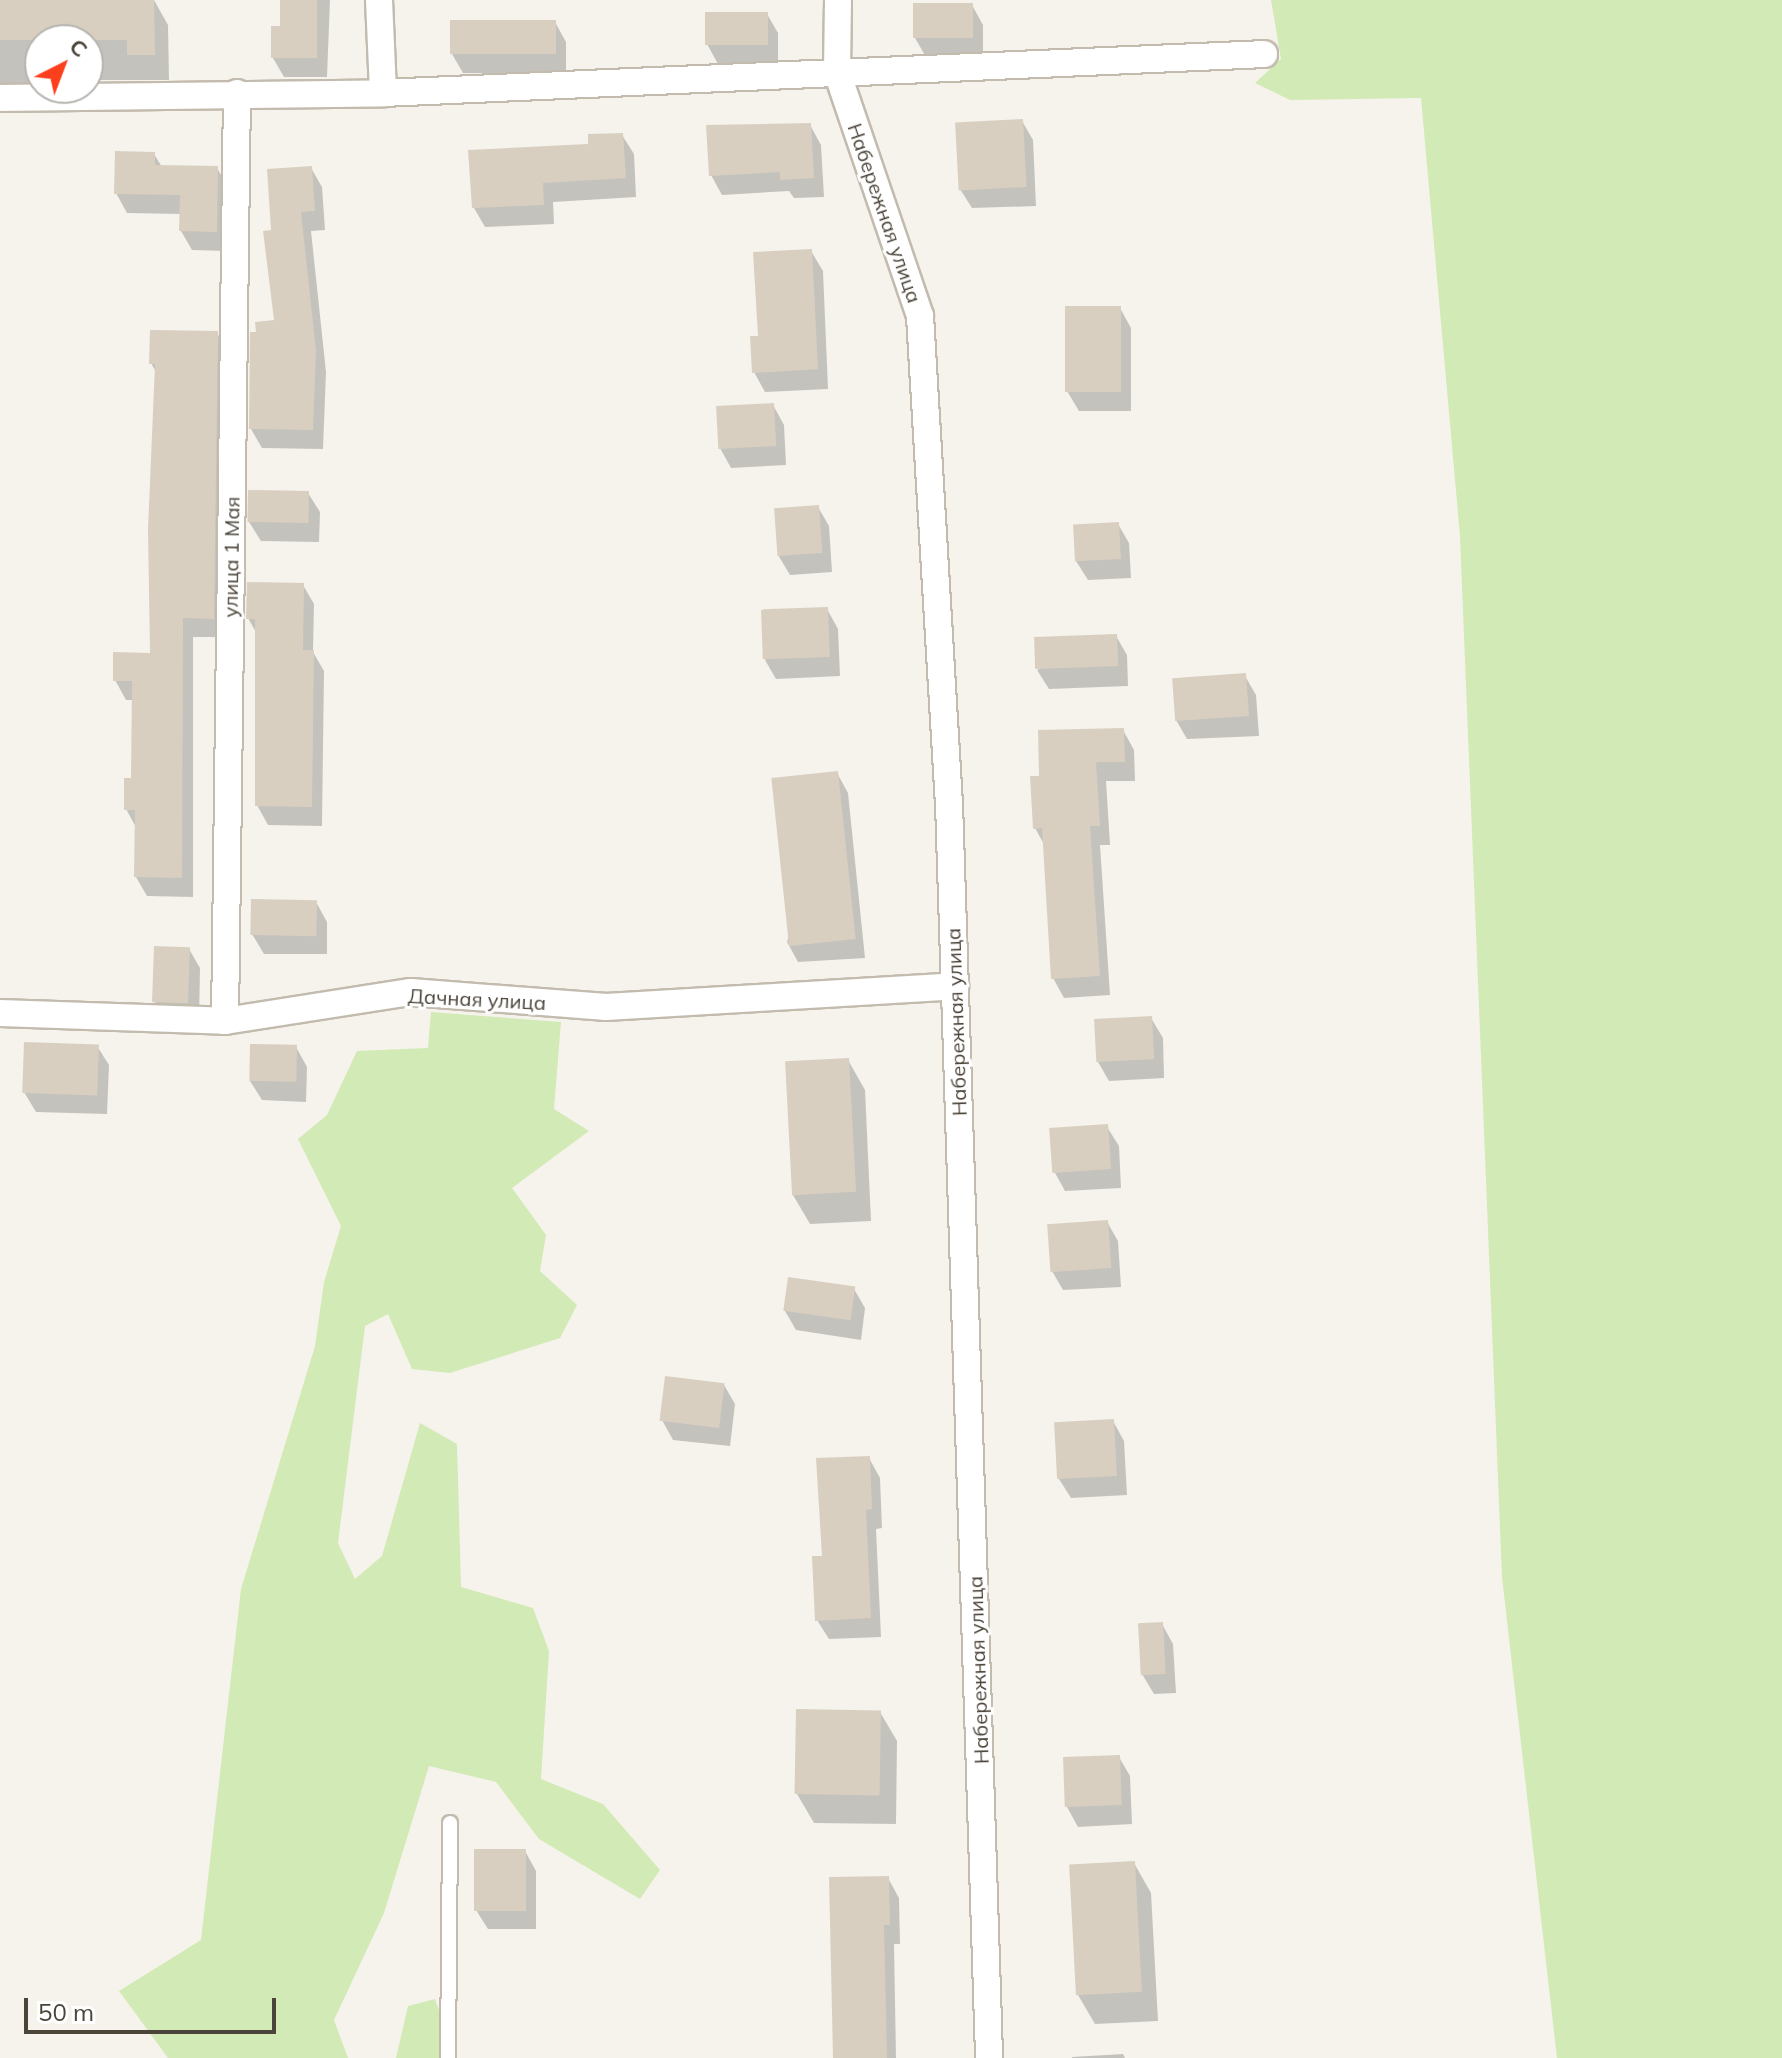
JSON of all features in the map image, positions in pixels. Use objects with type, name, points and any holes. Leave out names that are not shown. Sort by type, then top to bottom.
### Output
[{"type":"street","points":[[379,0],[383,93]]},
{"type":"street","name":"Набережная улица","points":[[838,0],[837,72],[920,316],[955,986],[989,2058]]},
{"type":"street","points":[[0,98],[383,93],[1264,54]]},
{"type":"street","name":"улица 1 Мая","points":[[225,1021],[237,93]]},
{"type":"street","name":"Дачная улица","points":[[0,1013],[225,1021],[411,992],[606,1007],[955,986]]},
{"type":"lane","points":[[448,2058],[450,1823]]},
{"type":"green space","points":[[1271,0],[1782,0],[1782,2058],[1557,2058],[1502,1577],[1460,536],[1421,98],[1290,100],[1255,83],[1281,59]]},
{"type":"green space","points":[[431,1012],[561,1022],[554,1109],[589,1131],[512,1188],[546,1235],[540,1271],[577,1305],[560,1338],[450,1373],[412,1369],[388,1314],[365,1326],[338,1543],[355,1579],[382,1556],[420,1423],[457,1444],[461,1587],[533,1608],[549,1651],[541,1779],[603,1804],[660,1870],[640,1899],[539,1839],[496,1782],[429,1766],[384,1913],[334,2020],[348,2058],[168,2058],[119,1991],[201,1940],[241,1589],[315,1346],[324,1282],[341,1226],[298,1139],[327,1115],[357,1051],[428,1048]]},
{"type":"green space","points":[[435,1999],[445,2027],[439,2058],[396,2058],[408,2006]]},
{"type":"building","points":[[0,0],[154,0],[155,55],[127,55],[127,40],[104,40],[104,24],[24,24],[24,40],[0,40]]},
{"type":"building","points":[[280,0],[317,0],[317,58],[271,58],[271,26],[280,26]]},
{"type":"building","points":[[913,3],[973,3],[973,38],[913,38]]},
{"type":"building","points":[[705,12],[768,12],[768,45],[705,45]]},
{"type":"building","points":[[450,20],[556,20],[556,54],[450,54]]},
{"type":"building","points":[[1023,119],[1027,187],[959,190],[955,123]]},
{"type":"building","points":[[811,123],[814,178],[780,180],[780,172],[709,176],[706,125]]},
{"type":"building","points":[[623,133],[626,178],[543,183],[544,205],[472,208],[468,150],[588,144],[588,134]]},
{"type":"building","points":[[115,151],[155,152],[155,165],[218,166],[217,232],[179,231],[180,195],[114,194]]},
{"type":"building","points":[[312,166],[315,211],[301,212],[316,351],[313,430],[249,429],[250,332],[256,332],[255,322],[274,320],[263,231],[271,230],[267,169]]},
{"type":"building","points":[[812,249],[818,369],[752,373],[750,336],[758,336],[753,252]]},
{"type":"building","points":[[1065,306],[1121,306],[1121,392],[1065,392]]},
{"type":"building","points":[[150,330],[218,331],[214,619],[183,618],[182,878],[134,877],[135,810],[124,810],[124,778],[131,778],[132,681],[113,681],[113,652],[150,653],[148,529],[155,364],[149,364]]},
{"type":"building","points":[[774,403],[776,446],[718,449],[716,406]]},
{"type":"building","points":[[248,490],[309,491],[308,523],[247,522]]},
{"type":"building","points":[[819,505],[822,553],[777,556],[774,508]]},
{"type":"building","points":[[1119,522],[1121,559],[1075,561],[1073,524]]},
{"type":"building","points":[[247,582],[304,583],[303,650],[314,650],[312,807],[255,806],[255,619],[246,619]]},
{"type":"building","points":[[828,607],[830,657],[763,659],[761,609]]},
{"type":"building","points":[[1117,634],[1118,666],[1035,669],[1034,637]]},
{"type":"building","points":[[1246,673],[1249,716],[1175,721],[1172,678]]},
{"type":"building","points":[[1124,728],[1125,762],[1096,762],[1100,826],[1090,826],[1100,976],[1051,979],[1042,828],[1033,829],[1030,776],[1039,776],[1038,730]]},
{"type":"building","points":[[838,771],[856,939],[789,946],[771,778]]},
{"type":"building","points":[[251,899],[317,900],[316,936],[250,935]]},
{"type":"building","points":[[154,946],[190,947],[188,1003],[152,1002]]},
{"type":"building","points":[[1152,1016],[1154,1059],[1096,1062],[1094,1019]]},
{"type":"building","points":[[24,1042],[99,1045],[97,1096],[22,1093]]},
{"type":"building","points":[[250,1044],[297,1045],[296,1082],[249,1081]]},
{"type":"building","points":[[849,1058],[856,1192],[792,1195],[785,1061]]},
{"type":"building","points":[[1108,1124],[1111,1169],[1052,1173],[1049,1128]]},
{"type":"building","points":[[1108,1220],[1111,1268],[1050,1272],[1047,1224]]},
{"type":"building","points":[[788,1277],[855,1286],[851,1320],[783,1311]]},
{"type":"building","points":[[665,1376],[725,1383],[719,1428],[660,1421]]},
{"type":"building","points":[[1114,1419],[1117,1476],[1057,1479],[1054,1422]]},
{"type":"building","points":[[870,1456],[872,1509],[866,1510],[871,1618],[815,1621],[812,1556],[822,1556],[816,1458]]},
{"type":"building","points":[[1163,1622],[1166,1674],[1141,1675],[1138,1623]]},
{"type":"building","points":[[796,1709],[881,1710],[880,1795],[795,1794]]},
{"type":"building","points":[[1120,1755],[1122,1805],[1065,1807],[1063,1757]]},
{"type":"building","points":[[474,1849],[526,1849],[526,1911],[474,1911]]},
{"type":"building","points":[[1135,1861],[1142,1992],[1076,1995],[1069,1864]]},
{"type":"building","points":[[889,1876],[890,1925],[884,1925],[887,2058],[833,2058],[829,1877]]}]
